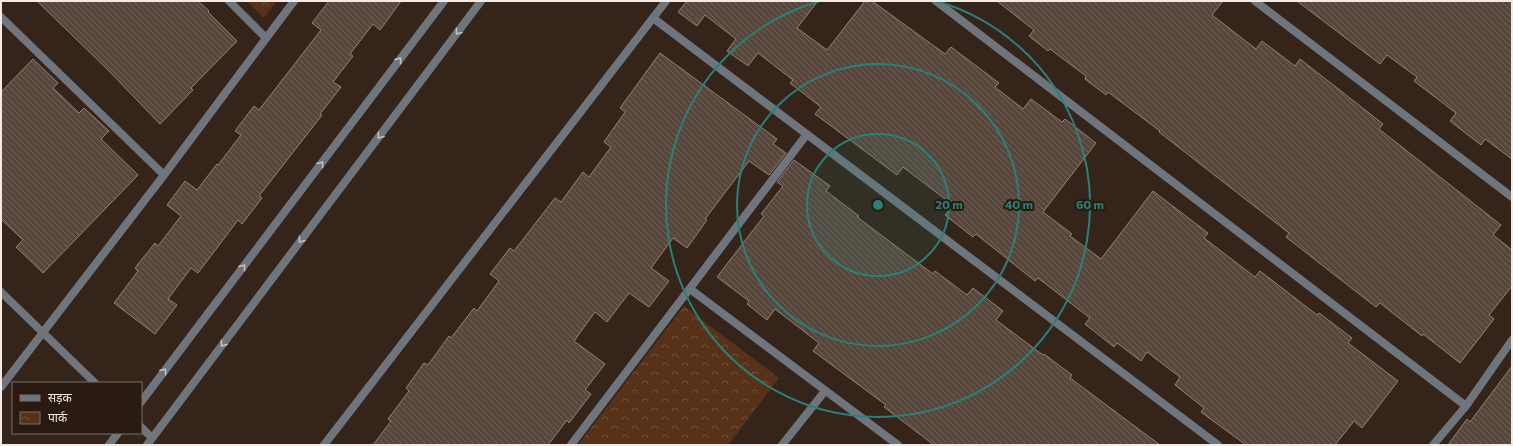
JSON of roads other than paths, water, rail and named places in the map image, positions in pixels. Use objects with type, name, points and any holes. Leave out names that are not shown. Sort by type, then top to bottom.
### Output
[{"type":"street","points":[[229,1],[266,38]]},
{"type":"street","points":[[1,387],[164,175],[294,1]]},
{"type":"street","points":[[142,401],[444,1]]},
{"type":"street","points":[[142,430],[149,442],[481,1]]},
{"type":"street","points":[[324,445],[666,1]]},
{"type":"street","points":[[936,1],[1466,406]]},
{"type":"street","points":[[1254,1],[1512,197]]},
{"type":"street","points":[[1,17],[164,175]]},
{"type":"street","points":[[653,18],[1218,445]]},
{"type":"street","points":[[571,445],[807,134]]},
{"type":"street","points":[[690,289],[898,445]]},
{"type":"street","points":[[1,292],[94,382]]},
{"type":"street","points":[[1433,445],[1466,406],[1512,340]]},
{"type":"street","points":[[782,445],[825,391]]},
{"type":"street","points":[[109,445],[117,434]]}]
